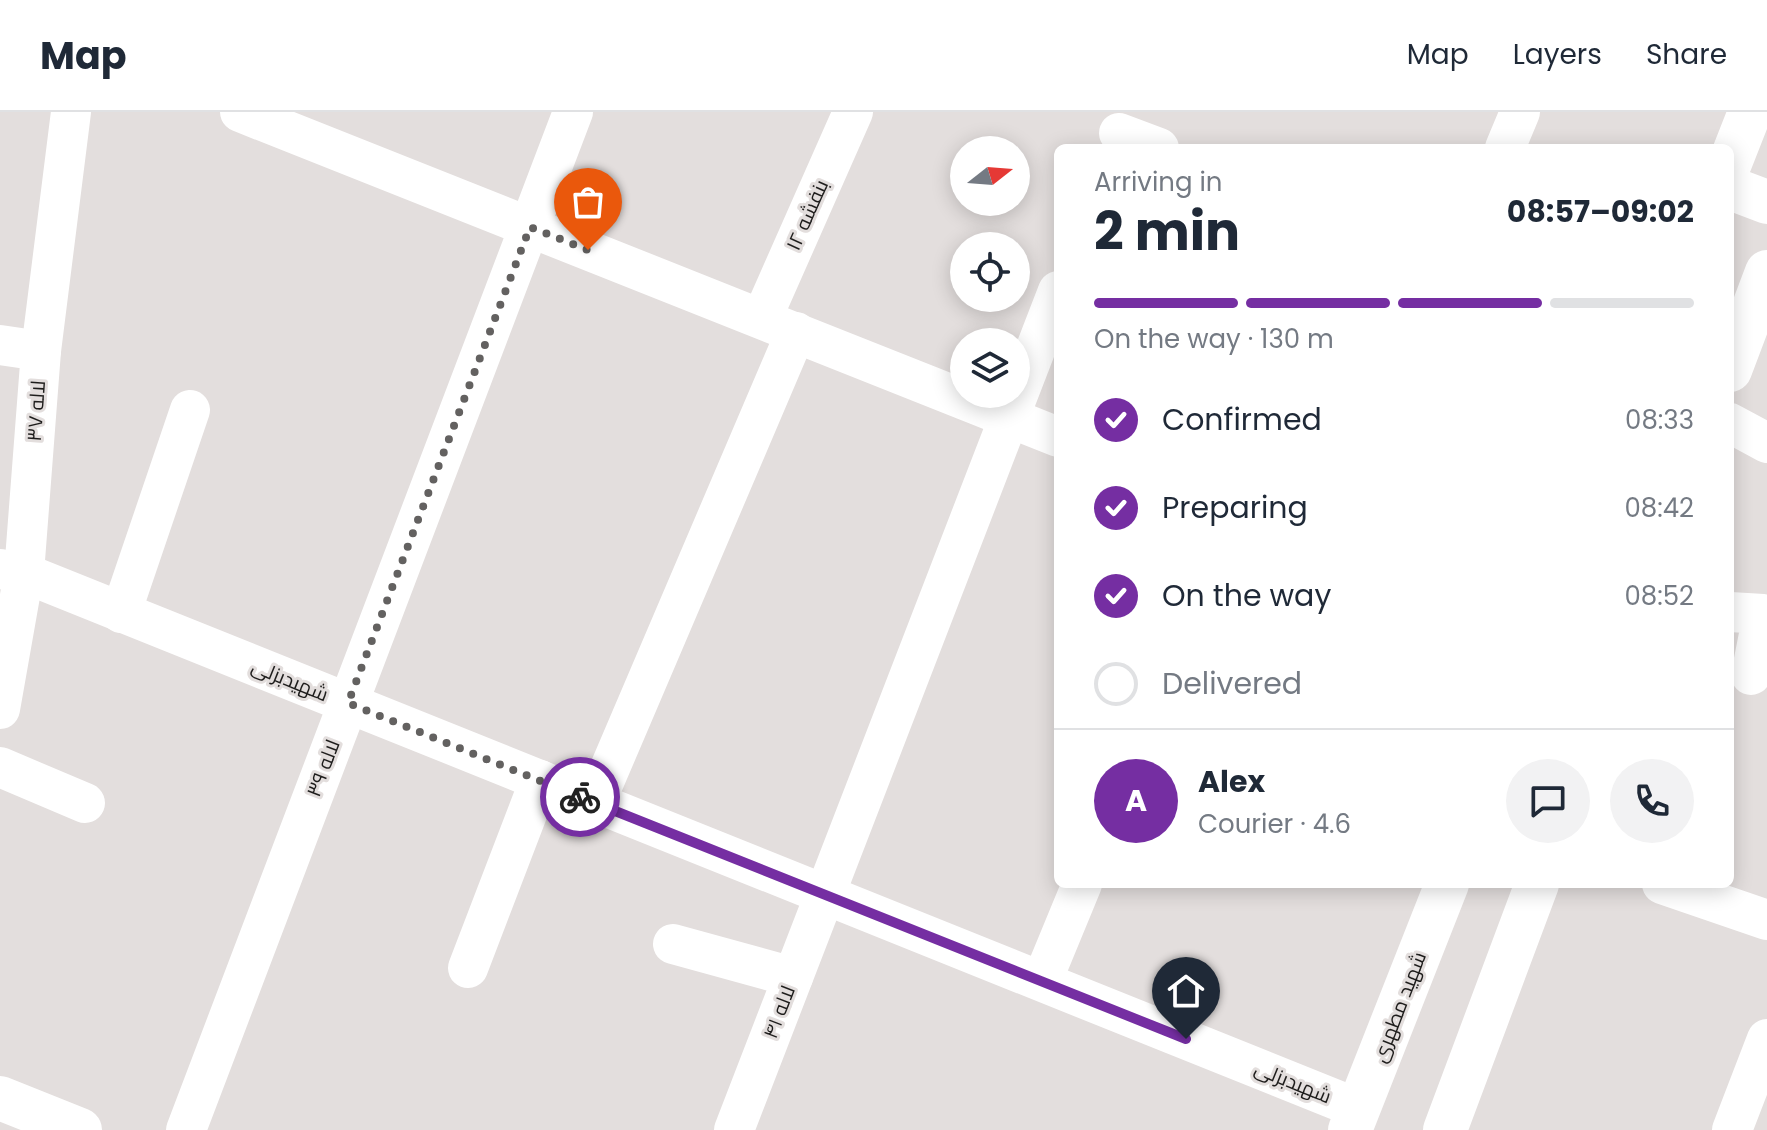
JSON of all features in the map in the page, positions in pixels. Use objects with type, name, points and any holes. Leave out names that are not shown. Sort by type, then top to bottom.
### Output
[{"type":"main road","points":[[1734,153],[1750,112]]},
{"type":"main road","points":[[1734,190],[1767,202]]},
{"type":"main road","points":[[1734,359],[1767,272]]},
{"type":"main road","name":"شهید مطهری","points":[[1355,1119],[1445,888]]},
{"type":"main road","points":[[1445,1130],[1536,888]]},
{"type":"main road","points":[[0,1098],[80,1130]]},
{"type":"street","name":"لاله ۳۷","points":[[0,709],[12,571],[71,112]]},
{"type":"street","points":[[240,112],[292,122],[530,227],[1054,435]]},
{"type":"street","name":"لاله ۳۹","points":[[186,1130],[573,112]]},
{"type":"street","name":"بنفشه ۱۲","points":[[595,803],[779,325],[853,112]]},
{"type":"street","points":[[1507,144],[1520,112]]},
{"type":"street","points":[[1120,131],[1150,144]]},
{"type":"street","name":"لاله ۴۱","points":[[734,1130],[1054,301]]},
{"type":"street","points":[[0,345],[41,351]]},
{"type":"street","points":[[121,613],[190,410]]},
{"type":"street","points":[[1734,425],[1767,443]]},
{"type":"street","name":"شهیدبزلی","points":[[12,571],[1042,981],[1355,1119]]},
{"type":"street","points":[[1734,612],[1763,614],[1751,675]]},
{"type":"street","points":[[0,767],[85,803]]},
{"type":"street","points":[[468,968],[540,780]]},
{"type":"street","points":[[1042,981],[1080,888]]},
{"type":"street","points":[[1674,888],[1767,920]]},
{"type":"street","points":[[673,944],[793,977]]},
{"type":"street","points":[[1732,1130],[1767,1039]]},
{"type":"way so far","points":[[580,797],[348,703],[530,227],[588,250]]},
{"type":"route","points":[[580,797],[1186,1039]]}]
